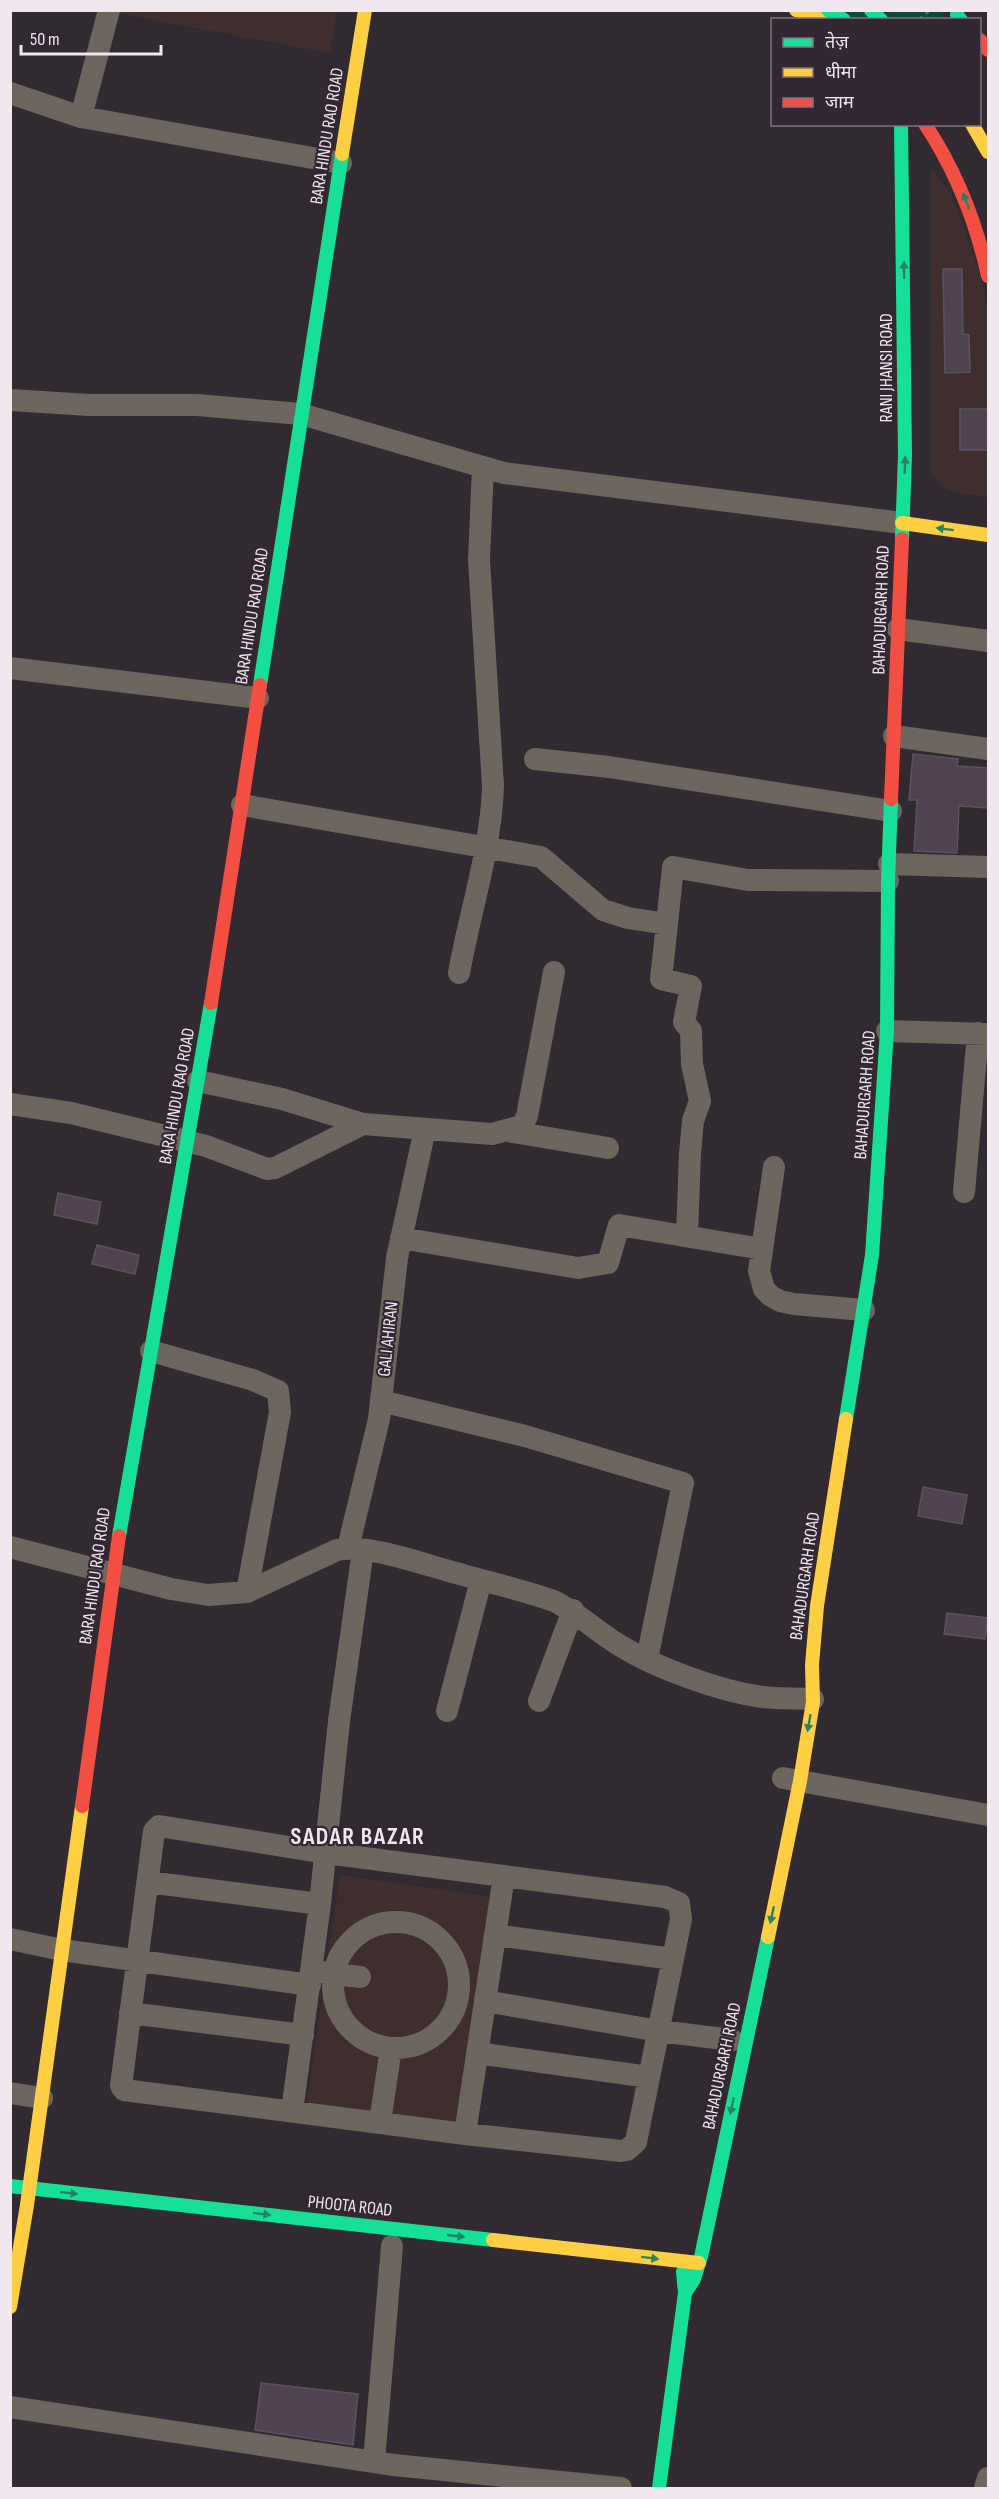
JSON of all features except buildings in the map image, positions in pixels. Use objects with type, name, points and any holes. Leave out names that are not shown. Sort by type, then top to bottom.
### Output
[{"type":"street","points":[[81,117],[109,10]]},
{"type":"street","name":"BARA HINDU RAO ROAD","points":[[10,2307],[33,2206],[29,2188],[113,1573],[198,1081],[365,10]]},
{"type":"street","points":[[796,10],[828,18]]},
{"type":"street","points":[[10,93],[81,117],[341,163]]},
{"type":"street","name":"RANI JHANSI ROAD","points":[[901,126],[905,455],[902,523]]},
{"type":"street","points":[[926,126],[961,187],[988,276]]},
{"type":"street","points":[[973,126],[988,152]]},
{"type":"street","points":[[10,399],[89,405],[197,405],[301,414],[504,473],[988,535]]},
{"type":"street","points":[[459,973],[468,919],[487,847],[492,813],[493,786],[479,560],[483,467]]},
{"type":"street","name":"BAHADURGARH ROAD","points":[[683,2278],[699,2263],[787,1778],[812,1665],[817,1606],[872,1255],[887,1031],[889,872],[902,523]]},
{"type":"street","points":[[898,629],[988,641]]},
{"type":"street","points":[[10,668],[258,699]]},
{"type":"street","points":[[894,736],[988,749]]},
{"type":"street","points":[[535,759],[609,767],[891,810]]},
{"type":"street","points":[[242,804],[541,856],[603,910],[628,918],[667,924]]},
{"type":"street","points":[[687,1236],[693,1121],[700,1101],[693,1064],[692,1031],[684,1022],[691,986],[661,979],[673,867],[748,880],[988,867]]},
{"type":"street","points":[[198,1081],[282,1099],[363,1124],[492,1134],[508,1131],[522,1126],[527,1116],[554,972]]},
{"type":"street","points":[[887,1031],[983,1034],[964,1192]]},
{"type":"street","points":[[10,1104],[70,1113],[206,1146],[267,1169],[275,1168],[363,1124]]},
{"type":"street","name":"GALI AHIRAN","points":[[318,1977],[320,1904],[356,1549],[379,1419],[397,1258],[425,1129]]},
{"type":"street","points":[[508,1131],[609,1148]]},
{"type":"street","points":[[774,1167],[762,1249],[760,1280],[771,1296],[794,1304],[864,1310]]},
{"type":"street","points":[[401,1238],[578,1268],[608,1263],[619,1225],[762,1249]]},
{"type":"street","points":[[151,1351],[253,1380],[278,1391],[280,1412],[247,1592]]},
{"type":"street","points":[[381,1401],[525,1436],[683,1484],[647,1659]]},
{"type":"street","points":[[10,1547],[171,1589],[208,1595],[247,1592],[322,1556],[356,1549],[535,1594],[573,1610],[620,1645],[647,1659],[723,1689],[761,1697],[803,1702]]},
{"type":"street","points":[[447,1711],[482,1580]]},
{"type":"street","points":[[538,1701],[573,1610]]},
{"type":"street","points":[[787,1778],[988,1815]]},
{"type":"street","points":[[159,1826],[326,1853],[504,1876],[673,1900],[679,1903],[681,1913],[673,1959],[636,2142],[627,2150],[465,2134],[124,2090],[121,2086],[154,1831],[159,1826]]},
{"type":"street","points":[[465,2134],[504,1876]]},
{"type":"street","points":[[148,1882],[320,1904]]},
{"type":"street","points":[[292,2111],[303,2035],[318,1977],[336,1963],[345,1945],[360,1931],[378,1923],[399,1920],[419,1925],[437,1936],[451,1953],[459,1973],[459,1995],[452,2015],[439,2032],[420,2044],[399,2049],[378,2046],[358,2036],[344,2022],[335,2004],[332,1984],[318,1977]]},
{"type":"street","points":[[495,1935],[673,1959]]},
{"type":"street","points":[[10,1939],[62,1950],[137,1961],[318,1977],[360,1977]]},
{"type":"street","points":[[459,1995],[731,2046]]},
{"type":"street","points":[[130,2013],[303,2035]]},
{"type":"street","name":"BAHADURGARH ROAD","points":[[659,2488],[685,2293],[683,2278],[685,2262],[731,2046]]},
{"type":"street","points":[[380,2122],[392,2048]]},
{"type":"street","points":[[477,2053],[650,2077]]},
{"type":"street","points":[[10,2093],[42,2098]]},
{"type":"street","name":"PHOOTA ROAD","points":[[10,2186],[699,2263]]},
{"type":"street","points":[[10,2203],[33,2206]]},
{"type":"street","points":[[374,2462],[391,2246]]},
{"type":"street","points":[[10,2407],[374,2462],[621,2488]]},
{"type":"street","points":[[985,2488],[988,2478]]},
{"type":"shaded area","points":[[115,10],[337,11],[330,53],[114,13]]},
{"type":"shaded area","points":[[931,168],[951,194],[978,267],[988,308],[988,498],[947,490],[931,474]]},
{"type":"shaded area","points":[[340,1875],[499,1898],[465,2134],[306,2110]]},
{"type":"green space","points":[[844,11],[946,11],[940,18],[851,18]]},
{"type":"traffic: fast","points":[[828,10],[841,18]]},
{"type":"traffic: fast","points":[[871,10],[879,18]]},
{"type":"traffic: fast","points":[[901,126],[905,455],[902,539]]},
{"type":"traffic: fast","points":[[260,685],[342,154]]},
{"type":"traffic: fast","points":[[846,1419],[872,1255],[887,1031],[891,799]]},
{"type":"traffic: fast","points":[[119,1536],[211,1003]]},
{"type":"traffic: fast","points":[[685,2293],[694,2279],[701,2257],[768,1937]]},
{"type":"traffic: fast","points":[[10,2186],[493,2240]]},
{"type":"traffic: fast","points":[[659,2488],[685,2293],[683,2272]]},
{"type":"traffic: slow","points":[[342,154],[365,10]]},
{"type":"traffic: slow","points":[[796,10],[827,18]]},
{"type":"traffic: slow","points":[[973,126],[988,152]]},
{"type":"traffic: slow","points":[[902,523],[988,535]]},
{"type":"traffic: slow","points":[[768,1937],[800,1781],[813,1702],[812,1665],[817,1606],[846,1419]]},
{"type":"traffic: slow","points":[[10,2307],[27,2205],[82,1806]]},
{"type":"traffic: slow","points":[[493,2240],[699,2263]]},
{"type":"traffic: jam","points":[[981,41],[988,50]]},
{"type":"traffic: jam","points":[[926,126],[964,197],[988,276]]},
{"type":"traffic: jam","points":[[891,799],[902,539]]},
{"type":"traffic: jam","points":[[211,1003],[260,685]]},
{"type":"traffic: jam","points":[[82,1806],[119,1536]]},
{"type":"district","name":"SADAR BAZAR","points":[[358,1836]]}]
